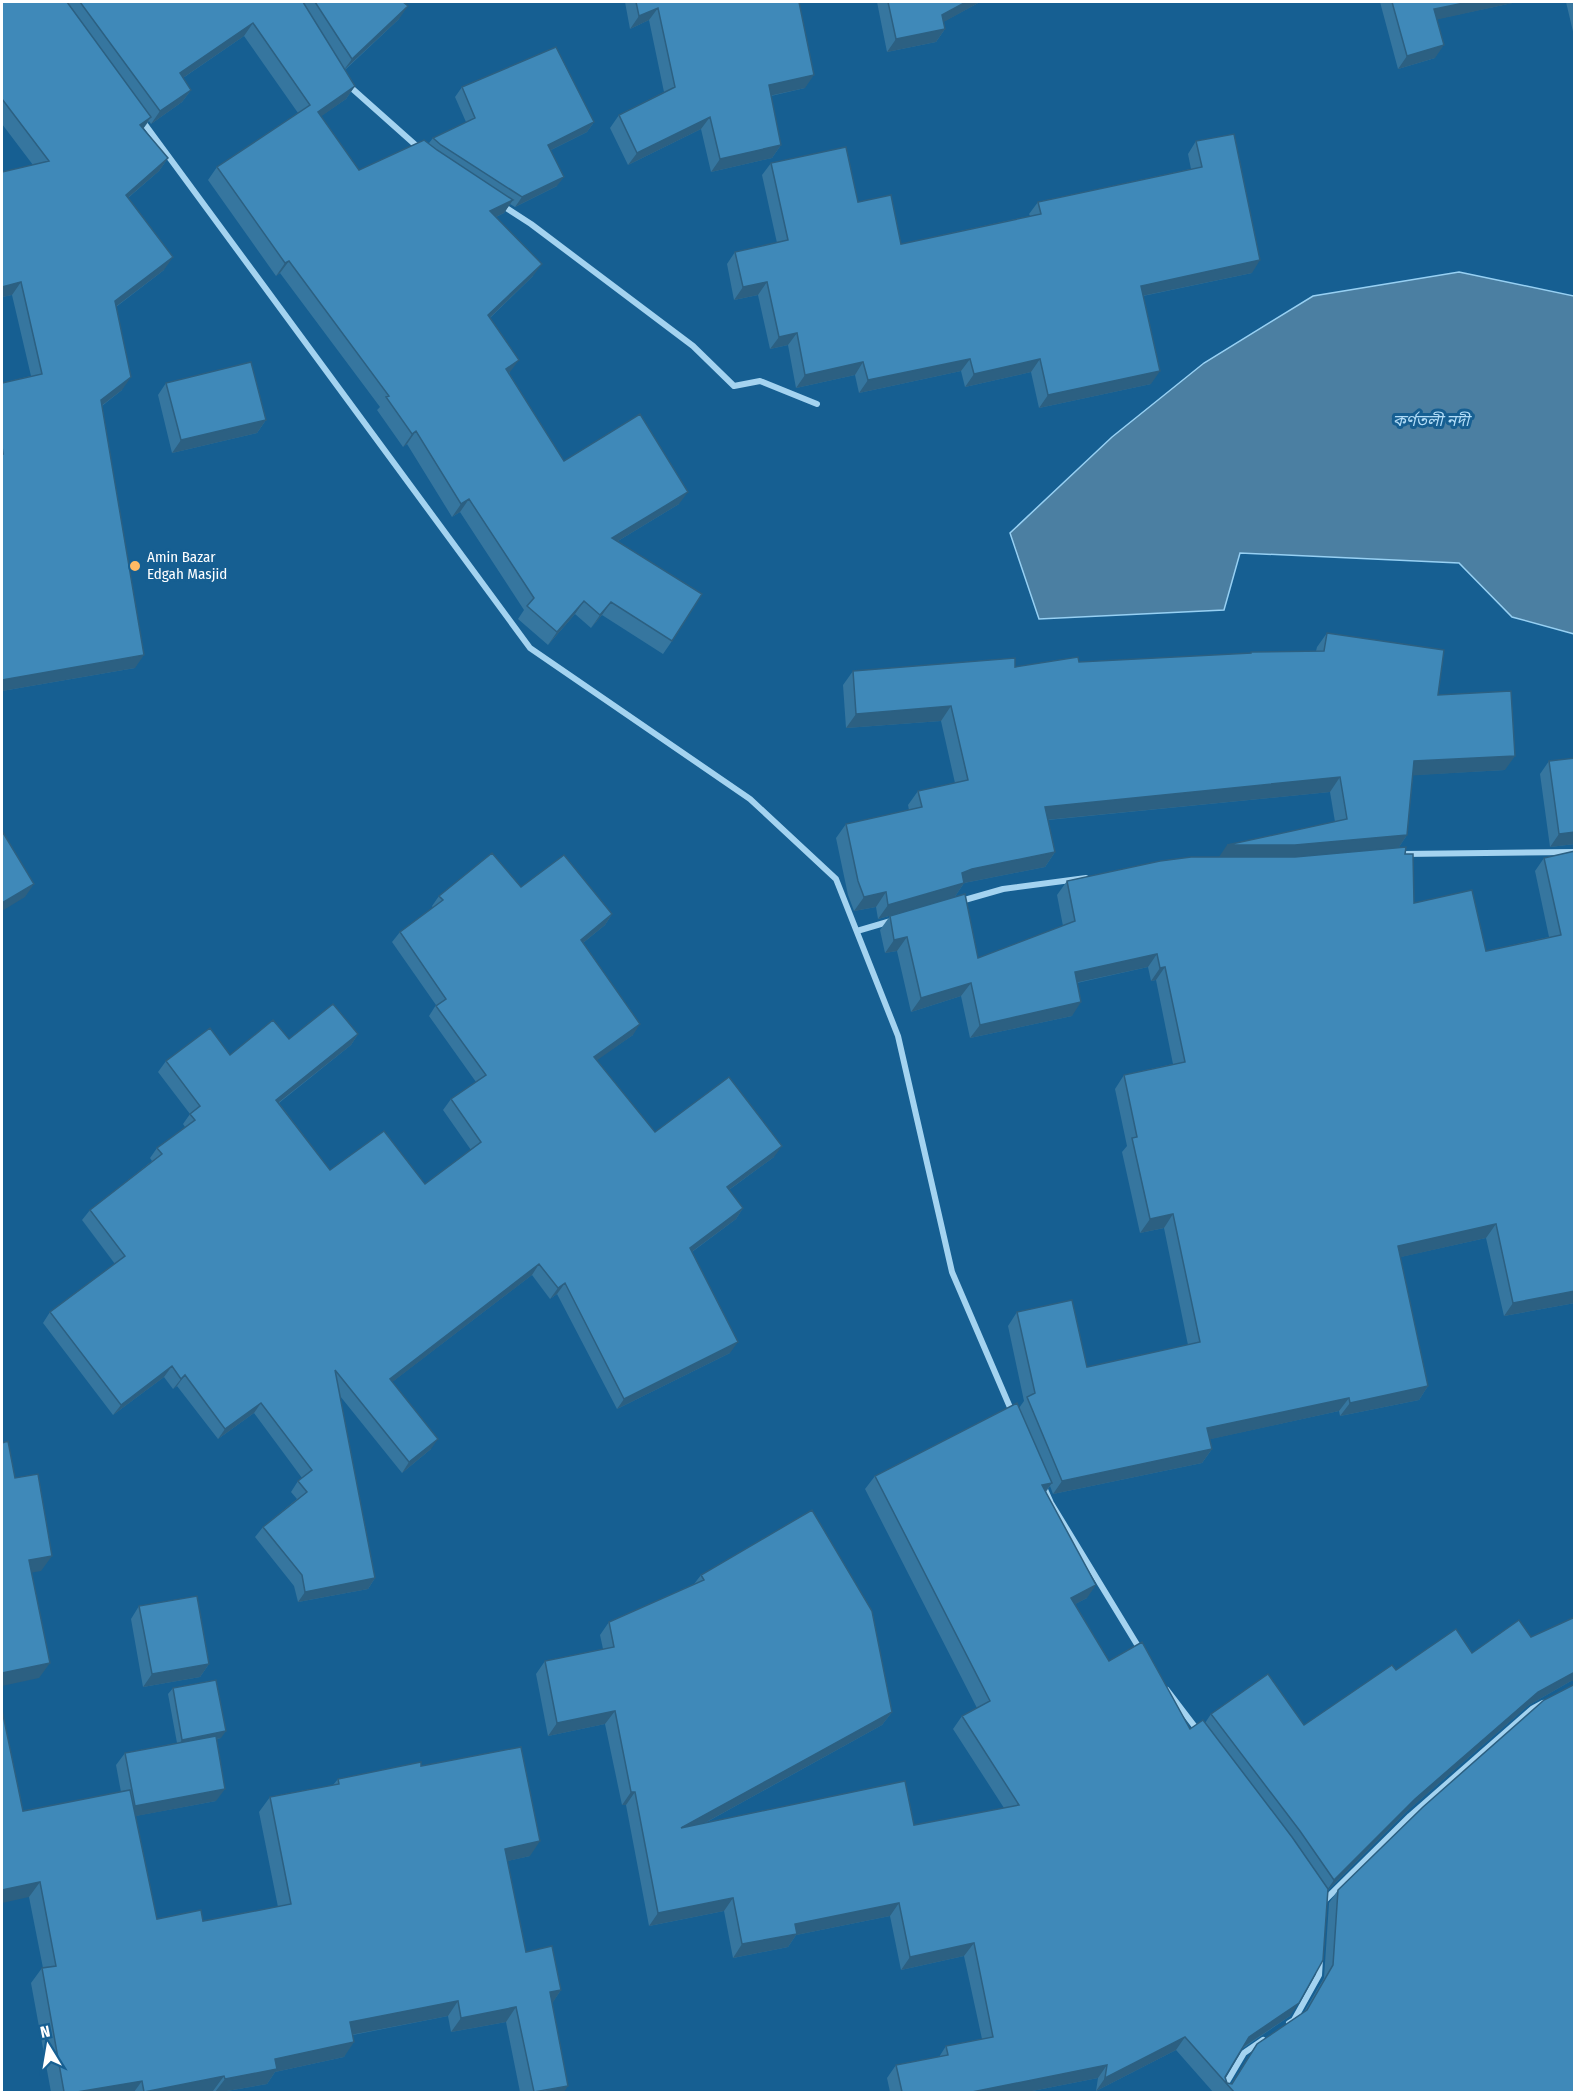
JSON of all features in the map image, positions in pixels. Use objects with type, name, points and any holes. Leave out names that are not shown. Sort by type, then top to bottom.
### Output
[{"type":"street","points":[[344,82],[422,151]]},
{"type":"street","points":[[136,112],[530,648],[750,799],[836,879],[898,1036],[952,1272],[1013,1415]]},
{"type":"street","points":[[495,200],[531,224],[693,346],[734,386],[760,381],[817,404]]},
{"type":"street","points":[[1395,855],[1575,852]]},
{"type":"street","points":[[958,902],[1003,889],[1098,876]]},
{"type":"street","points":[[857,931],[902,918]]},
{"type":"street","points":[[1041,1481],[1051,1503],[1144,1655]]},
{"type":"street","points":[[1164,1685],[1207,1743]]},
{"type":"street","points":[[1324,1901],[1410,1815],[1532,1709],[1549,1700]]},
{"type":"street","points":[[1318,1892],[1324,1901],[1323,1912]]},
{"type":"street","points":[[1286,2025],[1294,2020],[1319,1975],[1320,1954]]},
{"type":"street","points":[[1221,2092],[1244,2053],[1269,2036]]},
{"type":"water","name":"কর্ণতলী নদী","points":[[1459,272],[1574,296],[1574,634],[1512,617],[1459,563],[1240,553],[1224,610],[1039,619],[1010,533],[1112,437],[1204,363],[1313,296]]},
{"type":"building","points":[[2,2],[67,2],[151,117],[140,125],[168,158],[126,195],[173,257],[115,301],[131,377],[101,400],[144,655],[2,680],[2,383],[42,374],[21,282],[2,287],[2,172],[49,161],[2,99]]},
{"type":"building","points":[[80,2],[303,2],[355,86],[318,112],[359,170],[424,140],[513,200],[490,211],[542,264],[488,315],[519,360],[506,369],[564,461],[640,414],[688,492],[612,538],[702,594],[672,641],[611,602],[600,615],[584,601],[557,632],[527,606],[534,598],[469,499],[461,504],[416,431],[412,434],[386,397],[389,396],[289,261],[285,263],[217,167],[310,105],[253,23],[180,73],[191,90],[160,111]]},
{"type":"building","points":[[315,2],[403,2],[408,6],[352,59]]},
{"type":"building","points":[[636,2],[799,2],[814,75],[769,85],[781,145],[720,159],[710,117],[637,153],[619,115],[675,87],[658,8],[639,16]]},
{"type":"building","points":[[888,2],[966,2],[942,15],[945,29],[896,39]]},
{"type":"building","points":[[1392,2],[1469,2],[1434,9],[1444,45],[1407,56]]},
{"type":"building","points":[[556,47],[594,122],[548,145],[564,177],[522,197],[433,138],[475,118],[462,87]]},
{"type":"building","points":[[1234,134],[1260,260],[1141,286],[1160,371],[1048,395],[1040,359],[974,374],[970,359],[868,380],[863,362],[805,375],[797,333],[779,337],[767,282],[743,287],[735,252],[788,240],[771,163],[846,147],[858,202],[891,195],[901,244],[1041,214],[1038,202],[1202,167],[1196,141]]},
{"type":"building","points":[[251,362],[266,420],[181,440],[166,383]]},
{"type":"building","points":[[1327,633],[1444,650],[1438,695],[1511,691],[1515,756],[1414,761],[1407,835],[1295,845],[1227,845],[1347,819],[1340,777],[1045,807],[1055,852],[972,869],[962,873],[964,883],[888,905],[886,892],[864,897],[858,881],[846,824],[922,807],[918,791],[968,780],[951,706],[856,714],[853,671],[1015,658],[1015,667],[1078,657],[1079,662],[1251,652],[1324,651]]},
{"type":"building","points":[[1575,758],[1575,832],[1559,834],[1549,761]]},
{"type":"building","points":[[2,831],[34,884],[2,903]]},
{"type":"building","points":[[1406,847],[1405,854],[1413,854],[1414,903],[1472,890],[1486,951],[1561,935],[1544,858],[1575,851],[1575,1291],[1513,1303],[1496,1224],[1398,1246],[1428,1386],[1350,1403],[1349,1398],[1207,1428],[1212,1449],[1062,1481],[1027,1397],[1035,1393],[1017,1312],[1072,1300],[1087,1367],[1200,1342],[1173,1214],[1150,1219],[1132,1138],[1137,1137],[1124,1075],[1185,1062],[1165,967],[1160,968],[1157,954],[1075,972],[1081,1002],[980,1025],[971,983],[921,998],[907,937],[894,940],[890,916],[965,894],[978,958],[1075,921],[1067,881],[1160,861],[1191,857],[1295,857]]},
{"type":"building","points":[[492,853],[521,887],[564,855],[612,914],[581,940],[640,1024],[594,1057],[655,1132],[729,1077],[782,1146],[727,1187],[743,1208],[690,1248],[738,1342],[624,1399],[565,1283],[558,1288],[539,1264],[390,1379],[438,1439],[409,1462],[335,1370],[375,1578],[305,1592],[302,1575],[263,1527],[307,1492],[298,1481],[312,1470],[261,1403],[225,1429],[185,1375],[181,1379],[172,1366],[121,1405],[50,1312],[125,1256],[90,1210],[162,1154],[157,1148],[195,1120],[190,1114],[200,1106],[166,1061],[210,1028],[230,1055],[273,1020],[289,1039],[333,1004],[358,1034],[276,1100],[330,1170],[384,1131],[425,1184],[481,1142],[451,1099],[486,1075],[436,1006],[446,999],[400,932],[443,900],[439,896]]},
{"type":"building","points":[[1017,1403],[1052,1483],[1042,1485],[1096,1585],[1071,1598],[1109,1661],[1142,1642],[1190,1729],[1203,1720],[1292,1837],[1328,1889],[1323,1960],[1299,2003],[1249,2037],[1225,2077],[1227,2083],[1232,2084],[1257,2044],[1307,2010],[1333,1965],[1338,1890],[1423,1807],[1544,1700],[1575,1684],[1575,2092],[1234,2092],[1185,2037],[1105,2078],[1107,2065],[972,2092],[902,2092],[896,2065],[948,2055],[946,2046],[993,2037],[974,1943],[910,1957],[899,1903],[795,1924],[797,1934],[742,1944],[733,1898],[658,1913],[635,1792],[631,1792],[615,1711],[557,1723],[545,1661],[614,1647],[609,1622],[704,1580],[701,1575],[812,1510],[872,1611],[892,1712],[681,1828],[905,1781],[914,1825],[1019,1805],[962,1716],[990,1701],[875,1476]]},
{"type":"building","points":[[8,1441],[15,1478],[38,1474],[52,1556],[29,1560],[50,1663],[2,1673],[2,1443]]},
{"type":"building","points":[[197,1596],[209,1664],[152,1674],[139,1606]]},
{"type":"building","points":[[1575,1617],[1575,1672],[1538,1692],[1415,1799],[1334,1880],[1300,1831],[1211,1714],[1268,1674],[1304,1725],[1392,1665],[1396,1670],[1456,1629],[1472,1653],[1519,1620],[1531,1637]]},
{"type":"building","points":[[216,1680],[226,1731],[182,1740],[173,1688]]},
{"type":"building","points":[[2,1710],[23,1811],[130,1790],[157,1919],[201,1910],[203,1921],[291,1904],[270,1797],[339,1784],[338,1779],[421,1762],[421,1766],[521,1747],[540,1841],[505,1849],[526,1952],[552,1946],[561,1990],[550,1992],[568,2086],[534,2092],[516,2007],[461,2018],[458,2001],[350,2022],[354,2042],[275,2059],[277,2069],[225,2079],[224,2076],[144,2092],[142,2081],[77,2092],[64,2092],[42,1968],[56,1966],[40,1882],[2,1890]]},
{"type":"building","points":[[216,1736],[225,1789],[135,1806],[125,1753]]},
{"type":"place","name":"Amin Bazar Edgah Masjid","points":[[135,566]]}]
